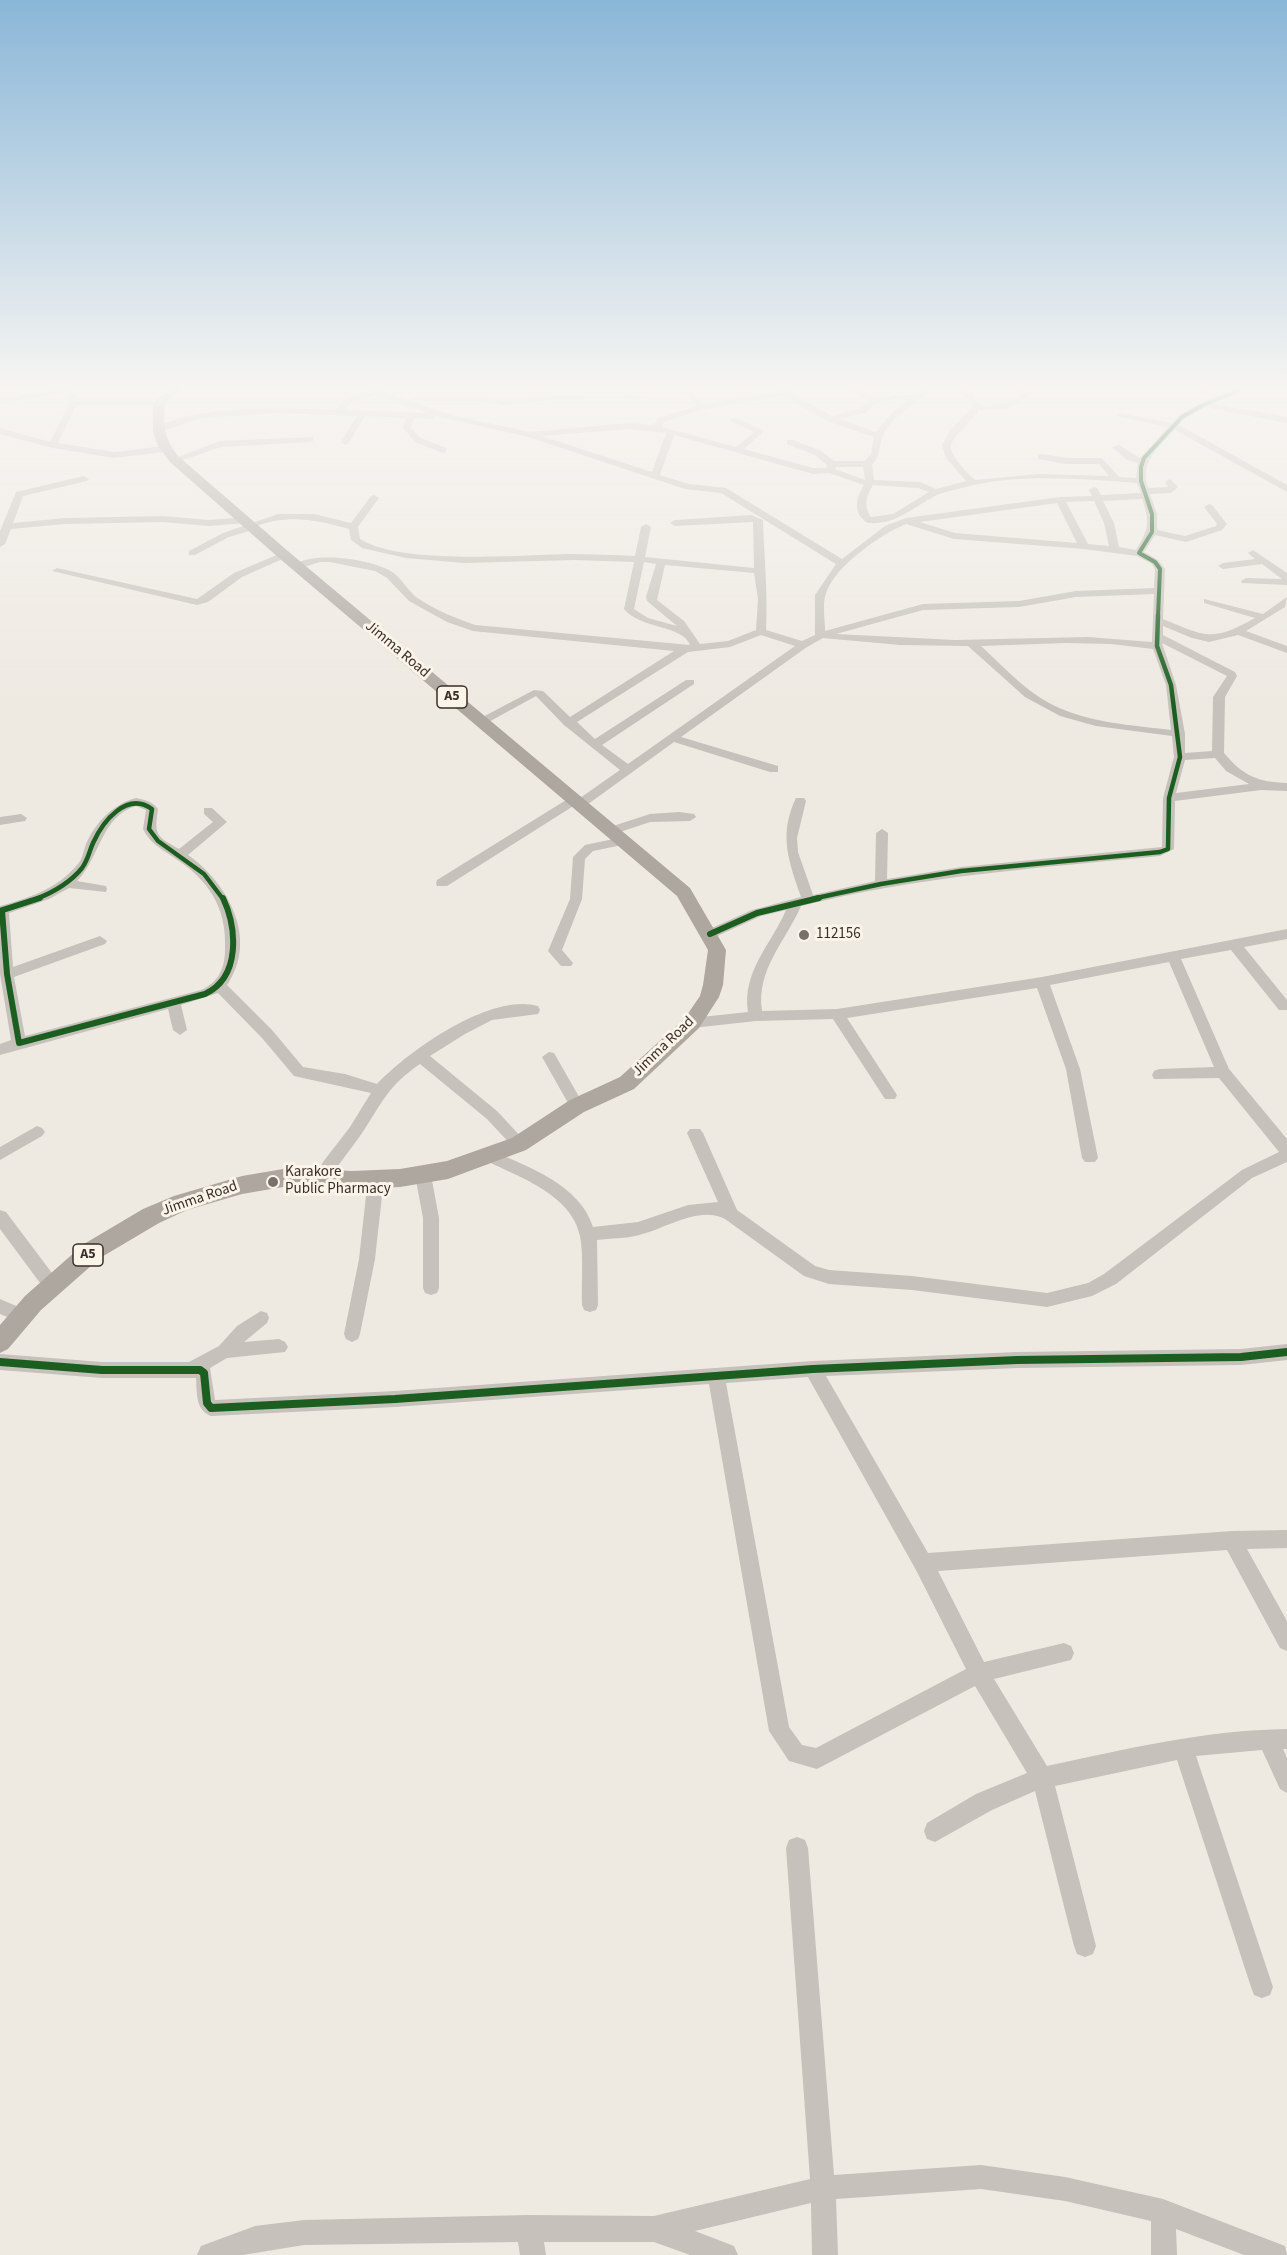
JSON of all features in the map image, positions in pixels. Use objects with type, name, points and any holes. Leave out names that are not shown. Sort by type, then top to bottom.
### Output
[{"type":"highway","name":"Jimma Road","points":[[0,1342],[52,1286],[92,1251],[151,1216],[182,1202],[266,1180],[289,1177],[352,1180],[423,1175],[448,1170],[519,1144],[576,1106],[627,1083],[692,1023],[709,997],[713,985],[717,950],[710,933],[684,892],[284,555],[217,495]]},
{"type":"street","points":[[0,544],[9,526],[19,495]]},
{"type":"street","points":[[732,495],[842,563]]},
{"type":"street","points":[[862,495],[859,504],[865,517],[874,521],[890,518],[930,495]]},
{"type":"street","points":[[820,636],[820,595],[826,583],[842,563],[888,528],[906,521],[1108,495]]},
{"type":"street","points":[[1139,553],[1152,532],[1152,514],[1146,495]]},
{"type":"street","points":[[1098,497],[1109,523],[1114,549]]},
{"type":"street","points":[[374,498],[353,527],[356,540],[365,546],[406,555],[464,560],[574,557],[639,559],[759,571]]},
{"type":"street","points":[[1060,500],[1084,546]]},
{"type":"street","points":[[1152,532],[1186,539],[1219,528],[1222,524],[1209,507]]},
{"type":"street","points":[[723,521],[741,516],[755,508]]},
{"type":"street","points":[[192,553],[268,517],[299,514],[353,527]]},
{"type":"street","points":[[675,524],[751,518],[758,520],[759,571],[764,599],[761,632]]},
{"type":"street","points":[[9,526],[65,521],[163,519],[250,524]]},
{"type":"street","points":[[710,933],[747,916],[802,901],[881,884],[961,871],[1166,851],[1170,846],[1169,798],[1180,757],[1179,734],[1171,685],[1158,641],[1160,569],[1155,562],[1139,553],[1114,549],[954,536],[906,521]]},
{"type":"street","points":[[646,527],[629,609],[642,619],[686,633]]},
{"type":"street","points":[[1253,553],[1287,580]]},
{"type":"street","points":[[57,571],[197,602],[249,569],[284,555]]},
{"type":"street","points":[[297,566],[319,559],[330,559],[378,569],[391,576],[420,604],[473,628],[691,649],[730,644],[761,632],[803,645]]},
{"type":"street","points":[[1223,566],[1265,561]]},
{"type":"street","points":[[568,723],[691,649],[694,640],[680,623],[652,601],[651,597],[661,563]]},
{"type":"street","points":[[1246,581],[1287,580]]},
{"type":"street","points":[[442,883],[578,802],[803,645],[820,636],[848,626],[923,607],[1019,604],[1071,594],[1159,591]]},
{"type":"street","points":[[1157,620],[1209,640],[1237,631],[1282,606],[1287,600]]},
{"type":"street","points":[[1208,601],[1263,617]]},
{"type":"street","points":[[1237,631],[1287,650]]},
{"type":"street","points":[[820,636],[897,642],[970,643],[1107,639],[1158,641],[1231,674],[1232,676],[1219,697],[1218,754],[1230,768],[1261,786]]},
{"type":"street","points":[[970,643],[1040,701],[1056,710],[1103,724],[1179,734]]},
{"type":"street","points":[[594,745],[690,682]]},
{"type":"street","points":[[481,722],[534,693],[543,695],[568,723],[627,769]]},
{"type":"street","points":[[672,738],[774,769]]},
{"type":"street","points":[[1180,757],[1218,754]]},
{"type":"street","points":[[1169,798],[1261,786],[1287,787]]},
{"type":"street","points":[[756,1016],[754,993],[757,978],[764,961],[802,901],[791,838],[800,801]]},
{"type":"street","points":[[0,1050],[205,994],[220,986],[231,962],[232,921],[228,904],[216,885],[180,855],[158,842],[152,835],[149,829],[150,806],[129,803],[113,814],[95,837],[86,861],[67,883],[34,900],[1,911],[7,974],[19,1043]]},
{"type":"street","points":[[180,855],[221,822],[208,811]]},
{"type":"street","points":[[566,963],[555,951],[572,915],[577,896],[579,856],[589,848],[664,814],[690,817]]},
{"type":"street","points":[[0,821],[21,818]]},
{"type":"street","points":[[881,884],[882,833]]},
{"type":"street","points":[[67,883],[101,889]]},
{"type":"street","points":[[692,1023],[756,1016],[837,1014],[1042,982],[1236,946],[1287,934]]},
{"type":"street","points":[[7,974],[100,941]]},
{"type":"street","points":[[1236,946],[1284,1006]]},
{"type":"street","points":[[1173,956],[1223,1072],[1287,1150]]},
{"type":"street","points":[[1042,982],[1073,1070],[1090,1158]]},
{"type":"street","points":[[220,986],[267,1034],[299,1072],[345,1080],[380,1090]]},
{"type":"street","points":[[174,1003],[180,1030]]},
{"type":"street","points":[[323,1178],[328,1166],[355,1131],[380,1090],[398,1072],[462,1028],[485,1017],[511,1010],[533,1010]]},
{"type":"street","points":[[837,1014],[890,1095]]},
{"type":"street","points":[[420,1056],[492,1115],[519,1144]]},
{"type":"street","points":[[549,1057],[576,1106]]},
{"type":"street","points":[[1159,1075],[1223,1072]]},
{"type":"street","points":[[0,1154],[37,1132]]},
{"type":"street","points":[[695,1133],[731,1214]]},
{"type":"street","points":[[487,1155],[542,1180],[578,1210],[588,1234],[590,1305]]},
{"type":"street","points":[[588,1234],[638,1229],[688,1212],[710,1208],[721,1209],[810,1271],[829,1277],[912,1283],[1047,1300],[1082,1292],[1110,1279],[1247,1174],[1287,1155]]},
{"type":"street","points":[[423,1175],[431,1218],[431,1287]]},
{"type":"street","points":[[352,1334],[367,1259],[376,1178]]},
{"type":"street","points":[[0,1216],[52,1286]]},
{"type":"street","points":[[0,1306],[22,1316]]},
{"type":"street","points":[[193,1369],[225,1351],[243,1331],[261,1318]]},
{"type":"street","points":[[225,1351],[279,1347]]},
{"type":"street","points":[[0,1362],[102,1370],[193,1369],[204,1373],[208,1406],[211,1408],[395,1399],[813,1369],[1017,1360],[1240,1357],[1287,1352]]},
{"type":"street","points":[[813,1369],[923,1563],[979,1673],[1042,1778],[1085,1946]]},
{"type":"street","points":[[716,1376],[779,1731],[796,1754],[817,1759],[979,1673],[1064,1653]]},
{"type":"street","points":[[923,1563],[1232,1540],[1287,1539]]},
{"type":"street","points":[[1232,1540],[1287,1641]]},
{"type":"street","points":[[935,1831],[984,1802],[1042,1778],[1184,1748],[1277,1739],[1287,1782]]},
{"type":"street","points":[[1184,1748],[1262,1987]]},
{"type":"street","points":[[797,1848],[823,2187],[825,2255]]},
{"type":"street","points":[[210,2255],[225,2247],[287,2233],[529,2228],[654,2229],[823,2187],[981,2177],[1065,2189],[1163,2211],[1276,2255]]},
{"type":"street","points":[[1163,2211],[1164,2255]]},
{"type":"street","points":[[529,2228],[534,2255]]},
{"type":"street","points":[[654,2229],[725,2255]]},
{"type":"cycle path","points":[[710,934],[757,913],[881,884],[961,871],[1160,852],[1168,849],[1169,798],[1180,757],[1171,685],[1157,646],[1160,569],[1155,562],[1139,553],[1152,532],[1152,514],[1146,495]]},
{"type":"cycle path","points":[[0,911],[44,896],[68,882],[87,861],[92,844],[111,816],[127,804],[144,803],[152,809],[149,829],[152,835],[204,874],[222,895],[231,921],[231,961],[221,983],[205,994],[19,1043],[7,974],[2,911]]},
{"type":"cycle path","points":[[0,1362],[102,1370],[200,1370],[204,1373],[207,1403],[211,1408],[395,1399],[813,1369],[1017,1360],[1241,1357],[1287,1352]]},
{"type":"place","name":"112156","points":[[804,935]]},
{"type":"place","name":"Karakore Public Pharmacy","points":[[273,1182]]}]
